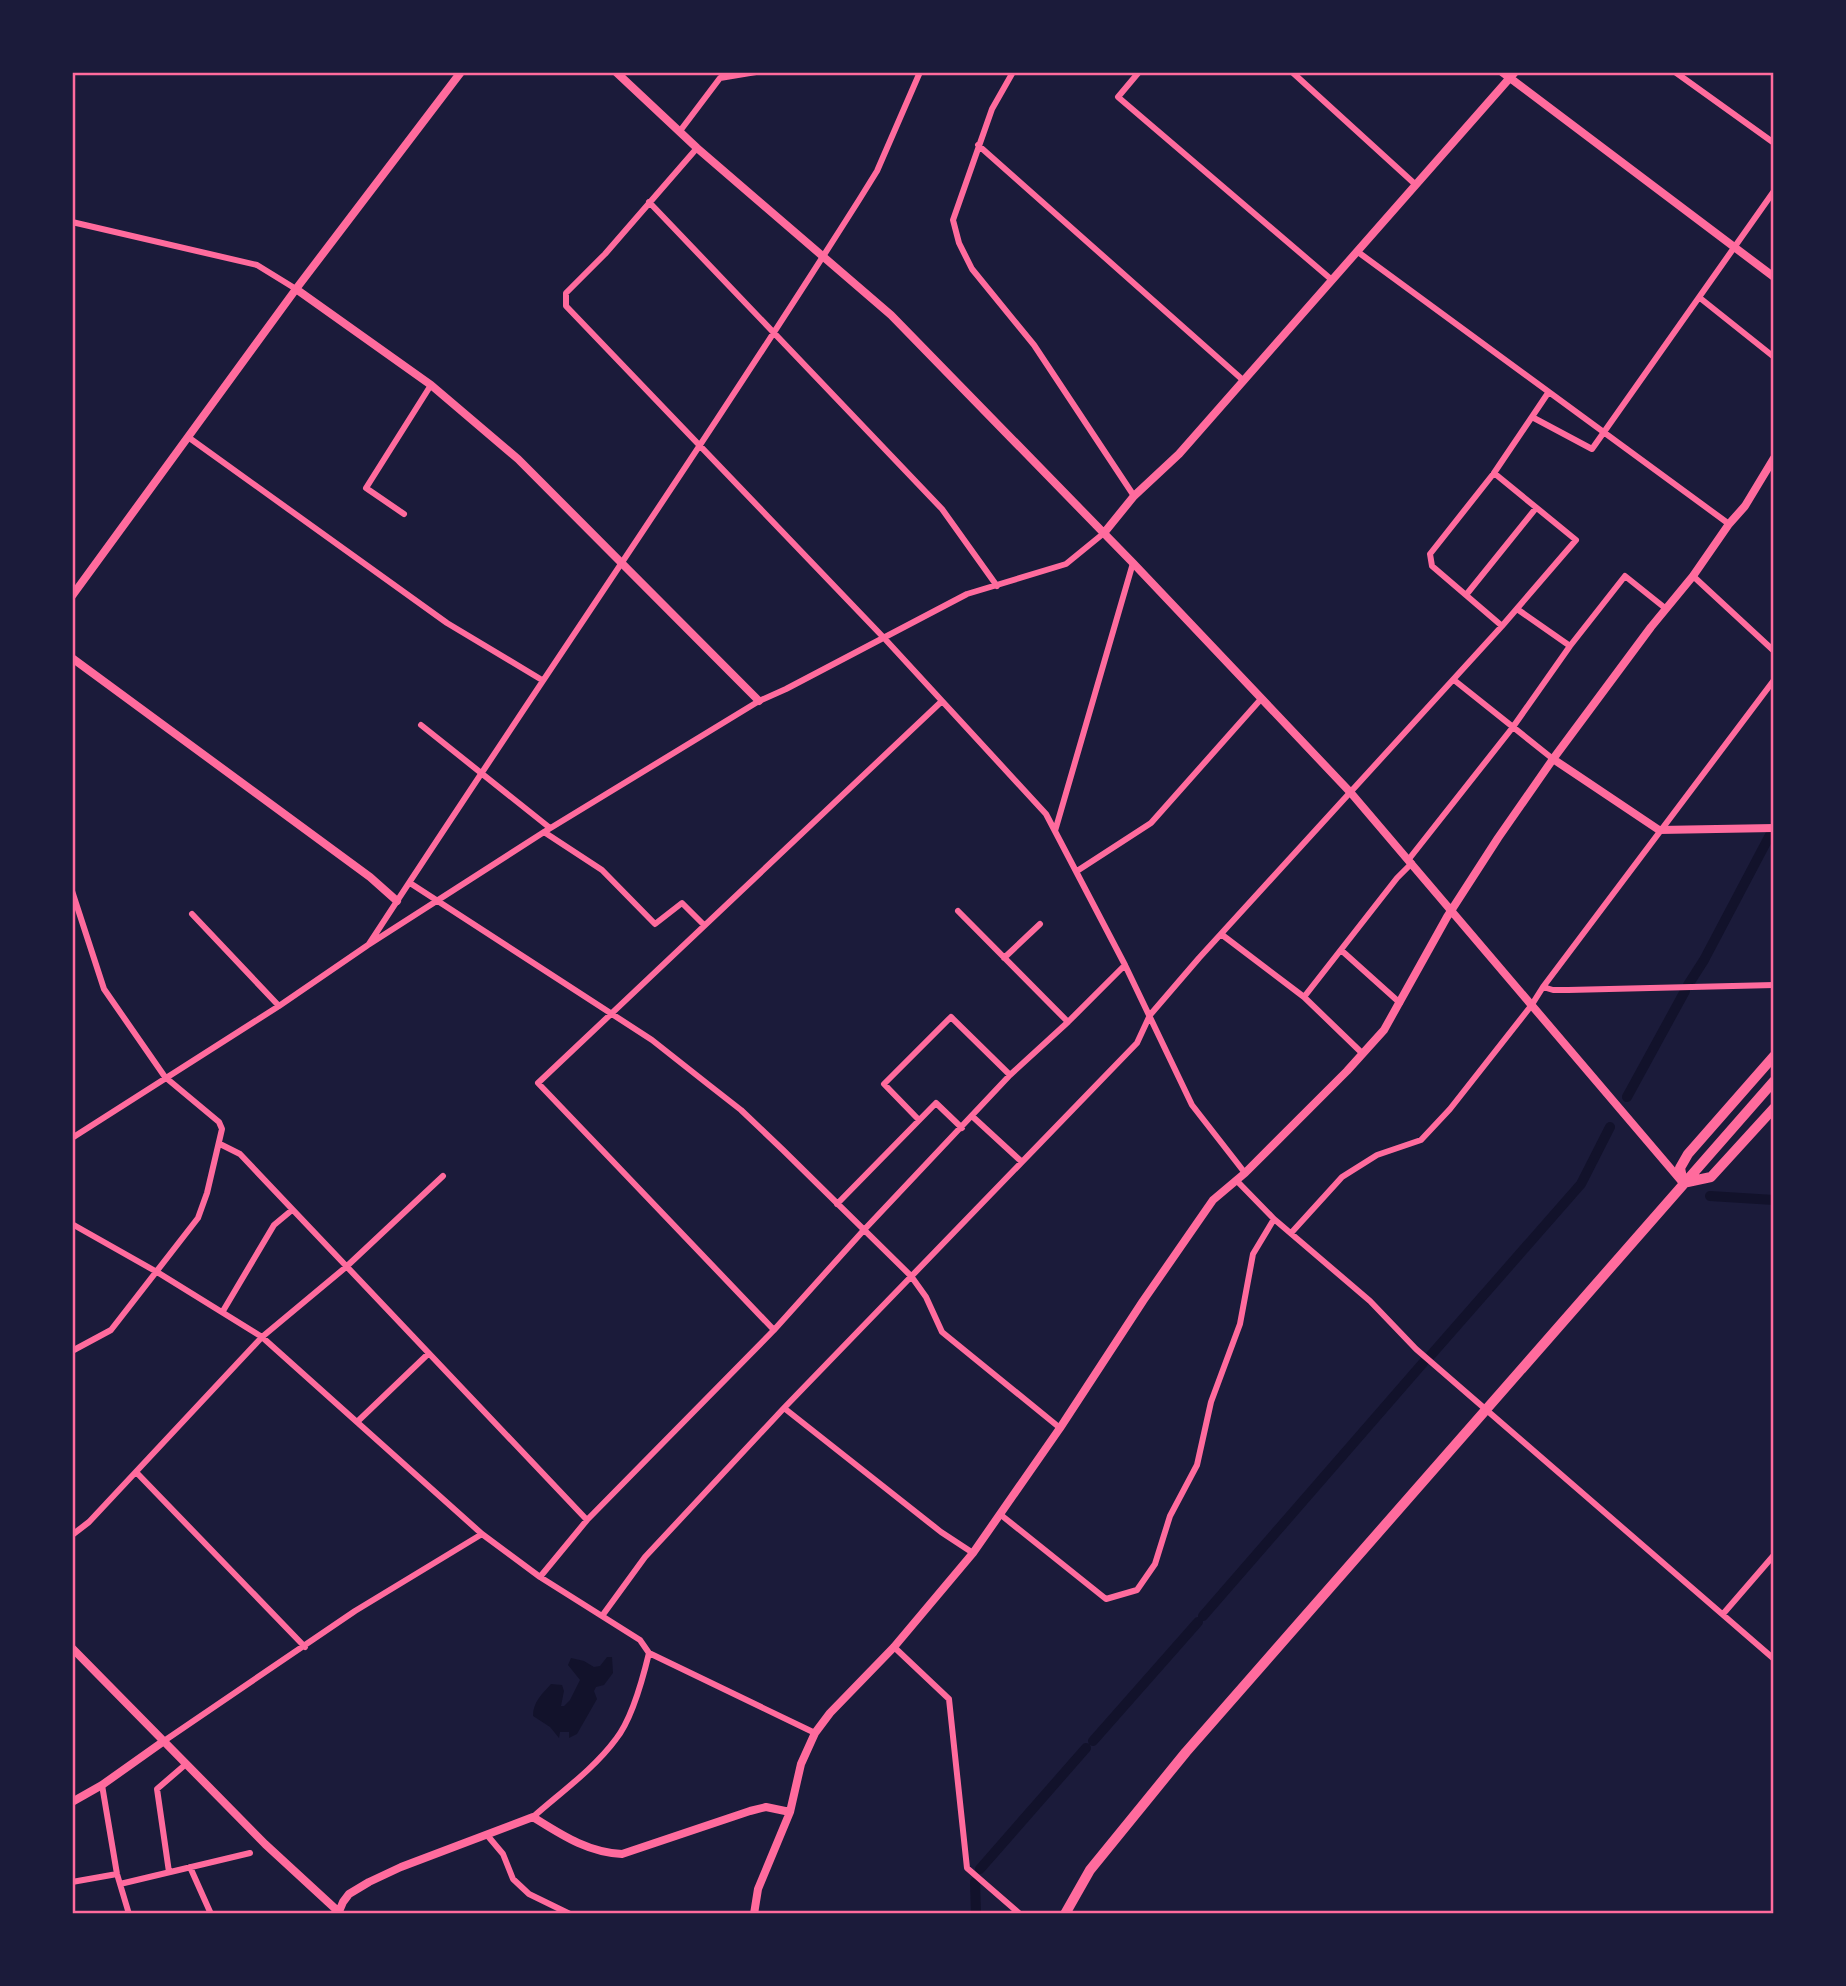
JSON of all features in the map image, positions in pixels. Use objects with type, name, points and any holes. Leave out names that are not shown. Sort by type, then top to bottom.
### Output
[{"type":"main road","points":[[1683,1183],[1680,1168],[1688,1154],[1774,1056]]},
{"type":"main road","points":[[1065,1914],[1090,1870],[1164,1778],[1774,1081]]},
{"type":"main road","points":[[1683,1183],[1711,1177],[1774,1108]]},
{"type":"street","points":[[72,596],[296,289],[461,72]]},
{"type":"street","points":[[616,72],[697,148],[891,315],[1133,563],[1351,793],[1683,1183]]},
{"type":"street","points":[[680,131],[720,78],[755,72]]},
{"type":"street","points":[[368,945],[542,680],[701,447],[877,172],[920,72]]},
{"type":"street","points":[[1013,72],[992,109],[953,220],[959,243],[972,269],[1034,345],[1134,496]]},
{"type":"street","points":[[1139,72],[1118,97],[1332,280]]},
{"type":"street","points":[[1292,72],[1416,185]]},
{"type":"street","points":[[1502,72],[1513,75],[1774,277]]},
{"type":"street","points":[[1675,72],[1774,142]]},
{"type":"street","points":[[72,1138],[547,830],[759,701],[885,639],[967,594],[1066,564],[1104,533],[1134,496],[1179,454],[1513,75]]},
{"type":"street","points":[[978,145],[1244,381]]},
{"type":"street","points":[[697,148],[605,254],[566,293],[566,306],[885,639],[1046,814],[1125,965],[1192,1105],[1245,1173]]},
{"type":"street","points":[[1532,417],[1592,449],[1774,191]]},
{"type":"street","points":[[649,202],[942,509],[997,586]]},
{"type":"street","points":[[72,222],[257,265],[296,289],[431,385],[519,459],[759,701]]},
{"type":"street","points":[[1357,252],[1729,524]]},
{"type":"street","points":[[1700,298],[1774,357]]},
{"type":"street","points":[[404,514],[366,488],[431,385]]},
{"type":"street","points":[[1502,626],[1432,566],[1430,554],[1494,473],[1548,393]]},
{"type":"street","points":[[188,437],[447,623],[542,680]]},
{"type":"street","points":[[754,1914],[758,1889],[790,1812],[801,1764],[815,1733],[830,1713],[894,1647],[973,1553],[1213,1200],[1245,1173],[1384,1030],[1452,910],[1553,759],[1745,506],[1774,458]]},
{"type":"street","points":[[602,1616],[645,1557],[784,1408],[1137,1043],[1150,1015],[1221,933],[1454,680],[1576,540],[1494,473]]},
{"type":"street","points":[[1466,595],[1536,508]]},
{"type":"street","points":[[1055,831],[1133,563]]},
{"type":"street","points":[[1304,997],[1513,727],[1570,646],[1625,576],[1665,608]]},
{"type":"street","points":[[1693,576],[1774,651]]},
{"type":"street","points":[[1517,608],[1570,646]]},
{"type":"street","points":[[72,658],[370,877],[397,901]]},
{"type":"street","points":[[1454,680],[1553,759],[1659,830],[1774,828]]},
{"type":"street","points":[[1292,1232],[1342,1177],[1377,1155],[1421,1140],[1450,1109],[1531,1006],[1659,830],[1774,680]]},
{"type":"street","points":[[1077,871],[1151,823],[1261,699]]},
{"type":"street","points":[[774,1330],[538,1083],[942,701]]},
{"type":"street","points":[[421,725],[547,830],[602,870],[655,924],[682,903],[704,925]]},
{"type":"street","points":[[410,883],[652,1040],[741,1110],[911,1276],[926,1297],[942,1332],[1060,1428]]},
{"type":"street","points":[[72,891],[104,989],[165,1077],[219,1122],[222,1129],[207,1193],[198,1218],[111,1329],[72,1351]]},
{"type":"street","points":[[958,911],[1068,1022]]},
{"type":"street","points":[[191,914],[279,1006]]},
{"type":"street","points":[[1004,958],[1040,923]]},
{"type":"street","points":[[1221,933],[1304,997],[1363,1054]]},
{"type":"street","points":[[1341,950],[1400,1003]]},
{"type":"street","points":[[540,1577],[587,1520],[774,1330],[1010,1075],[1125,965]]},
{"type":"street","points":[[1543,987],[1568,990],[1774,985]]},
{"type":"street","points":[[918,1119],[884,1084],[951,1017],[1010,1075]]},
{"type":"street","points":[[837,1204],[936,1103],[962,1128]]},
{"type":"street","points":[[972,1117],[1022,1162]]},
{"type":"street","points":[[220,1144],[240,1154],[587,1520]]},
{"type":"street","points":[[72,1535],[89,1522],[262,1337],[346,1267],[443,1176]]},
{"type":"street","points":[[1236,1180],[1274,1219],[1370,1301],[1416,1349],[1774,1659]]},
{"type":"street","points":[[223,1311],[274,1224],[292,1210]]},
{"type":"street","points":[[1001,1515],[1106,1600],[1137,1590],[1155,1564],[1170,1516],[1197,1465],[1211,1402],[1240,1324],[1253,1254],[1274,1219]]},
{"type":"street","points":[[72,1224],[223,1311],[262,1337],[482,1534],[540,1577],[640,1640],[649,1653],[815,1733]]},
{"type":"street","points":[[357,1422],[428,1354]]},
{"type":"street","points":[[784,1408],[941,1532],[973,1553]]},
{"type":"street","points":[[136,1472],[305,1647]]},
{"type":"street","points":[[72,1802],[102,1785],[355,1611],[482,1534]]},
{"type":"street","points":[[1723,1614],[1774,1555]]},
{"type":"street","points":[[894,1647],[949,1699],[967,1867],[1020,1914]]},
{"type":"street","points":[[72,1648],[265,1844],[338,1914],[342,1902],[349,1894],[369,1882],[401,1867],[533,1817],[597,1760],[617,1738],[628,1715],[649,1653]]},
{"type":"street","points":[[169,1872],[157,1789],[186,1764]]},
{"type":"street","points":[[102,1785],[117,1874],[129,1914]]},
{"type":"street","points":[[533,1817],[575,1843],[603,1853],[622,1854],[750,1811],[766,1807],[790,1812]]},
{"type":"street","points":[[487,1835],[503,1854],[513,1879],[529,1894],[570,1914]]},
{"type":"street","points":[[120,1884],[250,1853]]},
{"type":"street","points":[[190,1867],[211,1914]]},
{"type":"street","points":[[72,1882],[117,1874]]},
{"type":"shaded area","points":[[607,1657],[612,1657],[613,1673],[604,1685],[596,1687],[594,1691],[597,1699],[577,1734],[569,1738],[569,1732],[560,1732],[559,1738],[550,1727],[533,1716],[536,1702],[551,1684],[562,1685],[564,1691],[561,1706],[570,1700],[580,1680],[568,1665],[571,1658],[594,1667],[600,1666]]},
{"type":"waterway","points":[[1688,985],[1770,835]]},
{"type":"waterway","points":[[1627,1097],[1685,991]]},
{"type":"waterway","points":[[1431,1355],[1581,1184],[1610,1127]]},
{"type":"waterway","points":[[1710,1196],[1774,1200]]},
{"type":"waterway","points":[[1203,1616],[1423,1363]]},
{"type":"waterway","points":[[1093,1741],[1198,1622]]},
{"type":"waterway","points":[[980,1869],[1086,1748]]},
{"type":"waterway","points":[[975,1882],[976,1914]]}]
